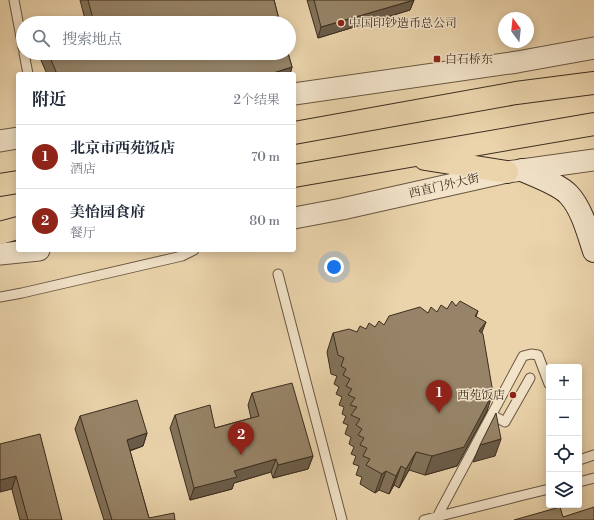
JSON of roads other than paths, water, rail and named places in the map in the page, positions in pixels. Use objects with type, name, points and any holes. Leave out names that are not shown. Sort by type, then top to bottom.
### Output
[{"type":"highway","points":[[296,133],[516,93],[594,83]]},
{"type":"highway","points":[[296,176],[594,124]]},
{"type":"highway","points":[[406,156],[515,170]]},
{"type":"highway","points":[[0,170],[16,170]]},
{"type":"highway","points":[[0,186],[16,182]]},
{"type":"highway","points":[[0,225],[16,222]]},
{"type":"highway","points":[[0,233],[16,229]]},
{"type":"main road","points":[[515,170],[556,186],[569,194],[580,212],[594,251]]},
{"type":"street","points":[[296,94],[518,62],[594,48]]},
{"type":"street","points":[[0,141],[16,138]]},
{"type":"street","name":"西直门外大街","points":[[296,218],[342,209],[515,170],[594,160]]},
{"type":"street","points":[[0,254],[20,252]]},
{"type":"lane","points":[[14,0],[17,16]]},
{"type":"lane","points":[[25,60],[28,72]]},
{"type":"lane","points":[[0,296],[22,293],[182,256],[190,252]]},
{"type":"lane","points":[[278,274],[342,520]]},
{"type":"lane","points":[[437,517],[523,356],[531,354],[538,355],[546,376]]},
{"type":"lane","points":[[492,415],[505,422],[530,378]]},
{"type":"lane","points":[[582,459],[594,455]]},
{"type":"lane","points":[[582,481],[594,478]]},
{"type":"lane","points":[[424,520],[546,490]]},
{"type":"place","name":"中国印钞造币总公司","points":[[341,23]]},
{"type":"place","name":"白石桥东","points":[[437,59]]},
{"type":"place","name":"西苑饭店","points":[[513,395]]},
{"type":"place","name":"北京市西苑饭店","points":[[439,413]]},
{"type":"place","name":"美怡园食府","points":[[241,455]]}]
